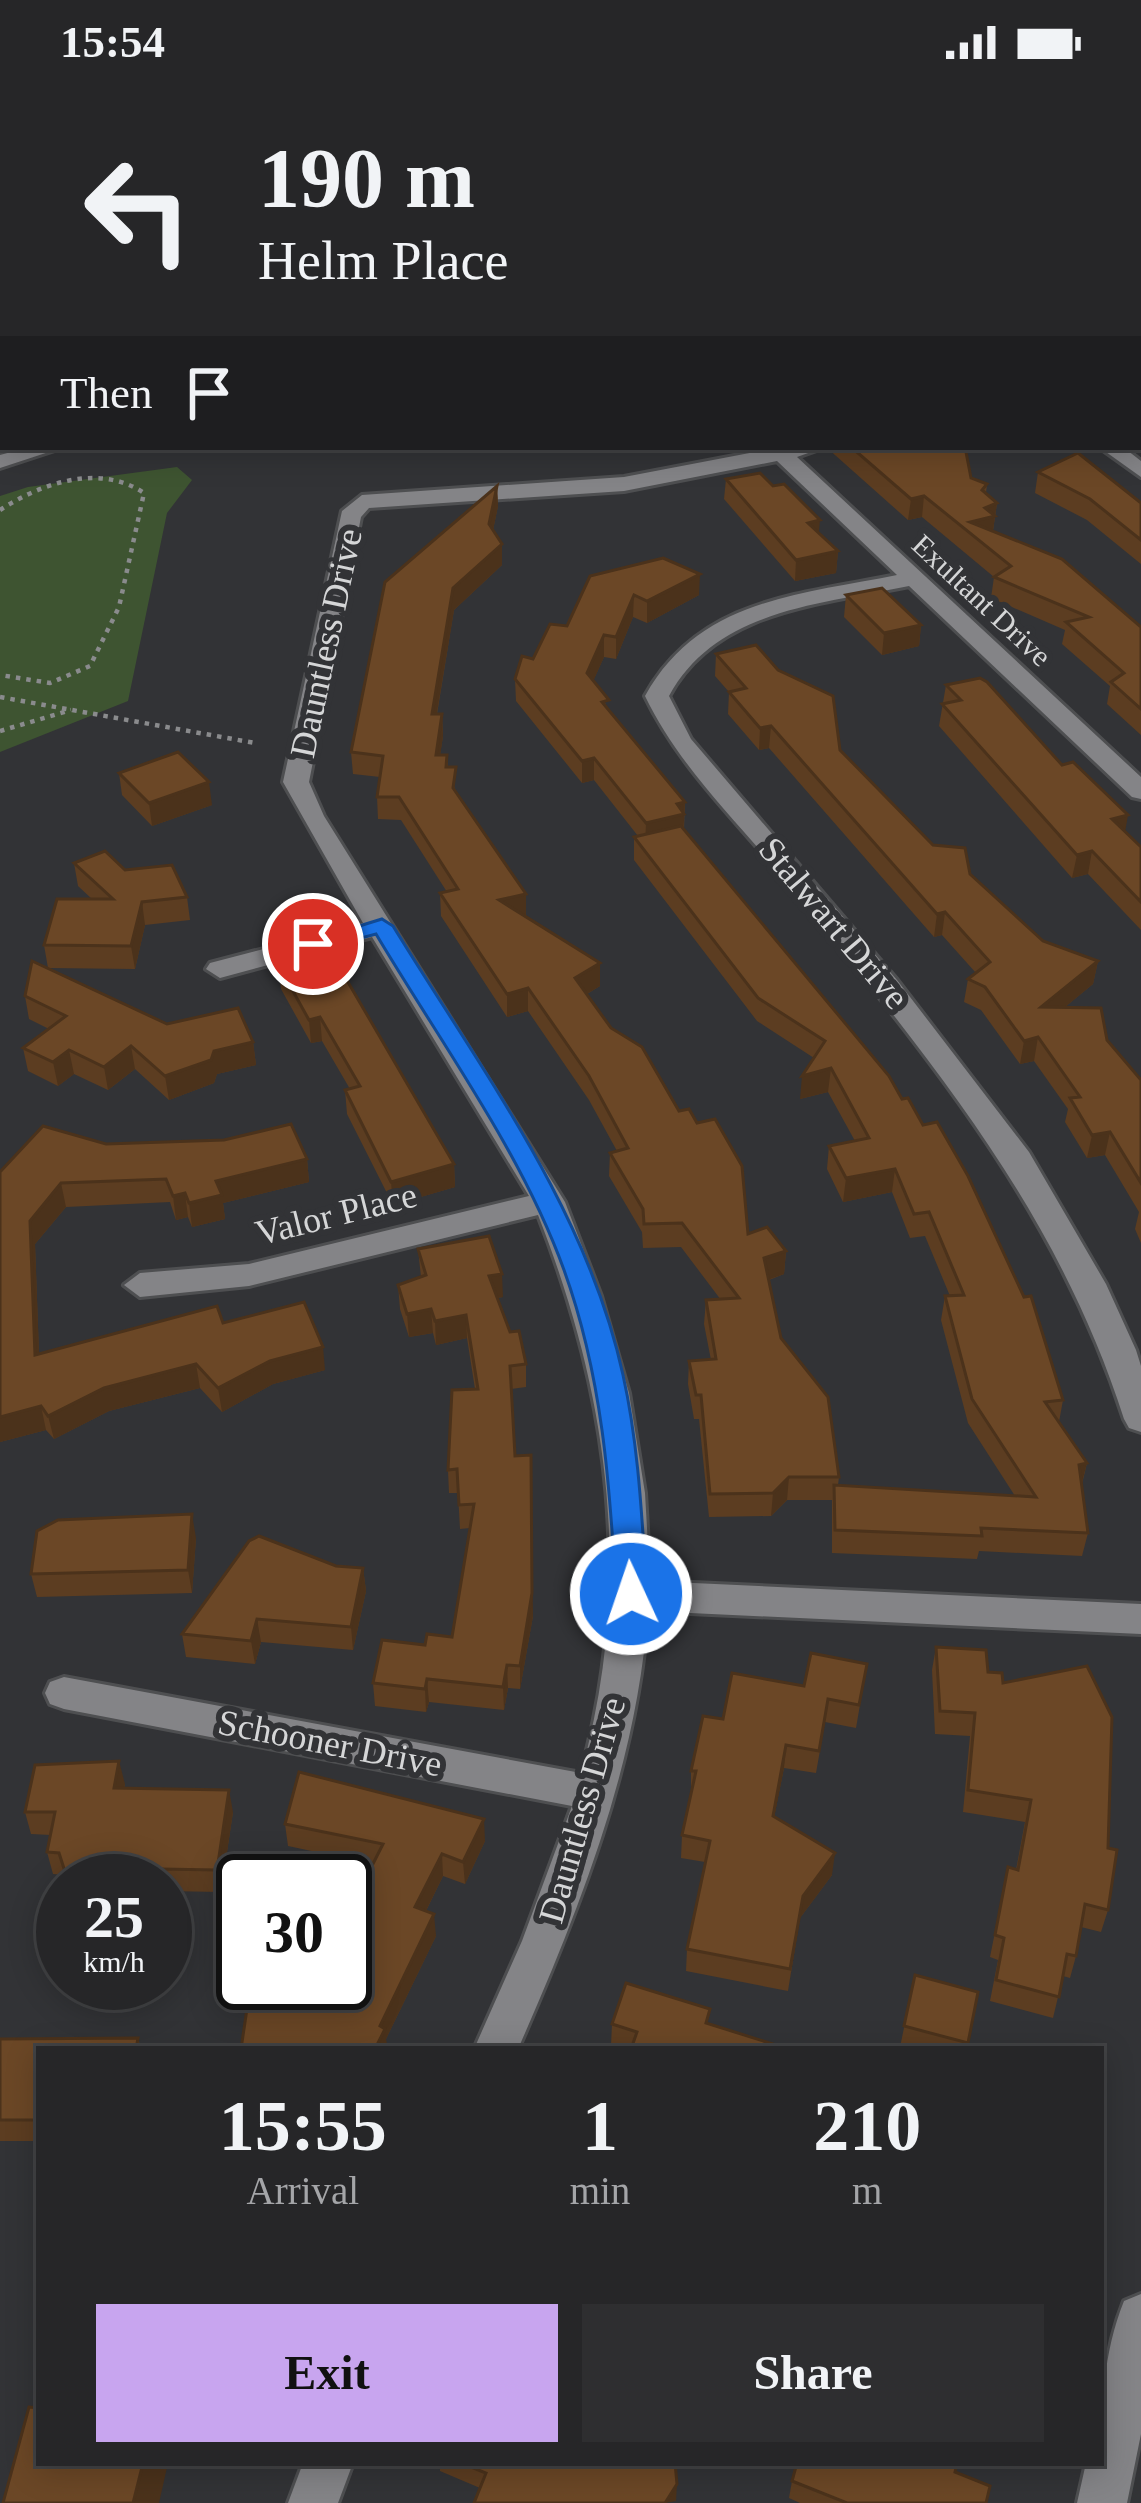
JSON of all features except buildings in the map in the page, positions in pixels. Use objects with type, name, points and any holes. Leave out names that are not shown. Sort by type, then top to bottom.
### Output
[{"type":"street","points":[[0,462],[42,450]]},
{"type":"street","points":[[782,454],[800,450]]},
{"type":"street","points":[[1114,450],[1141,471]]},
{"type":"street","name":"Dauntless Drive","points":[[497,2046],[544,1945],[595,1793],[631,1594],[625,1477],[609,1373],[578,1270],[549,1202],[311,816],[296,782],[350,516],[362,502],[624,484],[782,454]]},
{"type":"street","name":"Exultant Drive","points":[[782,454],[1141,791]]},
{"type":"street","name":"Stalwart Drive","points":[[914,578],[741,618],[704,634],[680,652],[657,696],[680,742],[944,1055],[1006,1140],[1052,1212],[1101,1314],[1141,1419]]},
{"type":"street","points":[[220,969],[382,926]]},
{"type":"street","name":"Valor Place","points":[[140,1285],[249,1275],[549,1202]]},
{"type":"street","points":[[631,1594],[1141,1618]]},
{"type":"street","name":"Schooner Drive","points":[[64,1694],[595,1793]]},
{"type":"street","points":[[1102,2503],[1141,2318]]},
{"type":"street","points":[[313,2503],[327,2466]]},
{"type":"path","points":[[0,510],[27,495],[90,479],[114,478],[144,493],[119,608],[90,666],[50,683],[0,675]]},
{"type":"path","points":[[0,697],[255,743]]},
{"type":"path","points":[[0,731],[72,710]]},
{"type":"green space","points":[[177,467],[192,480],[167,513],[128,701],[0,752],[0,496],[28,487]]},
{"type":"route","points":[[313,944],[382,926],[549,1202],[578,1270],[609,1373],[625,1477],[631,1594]]}]
